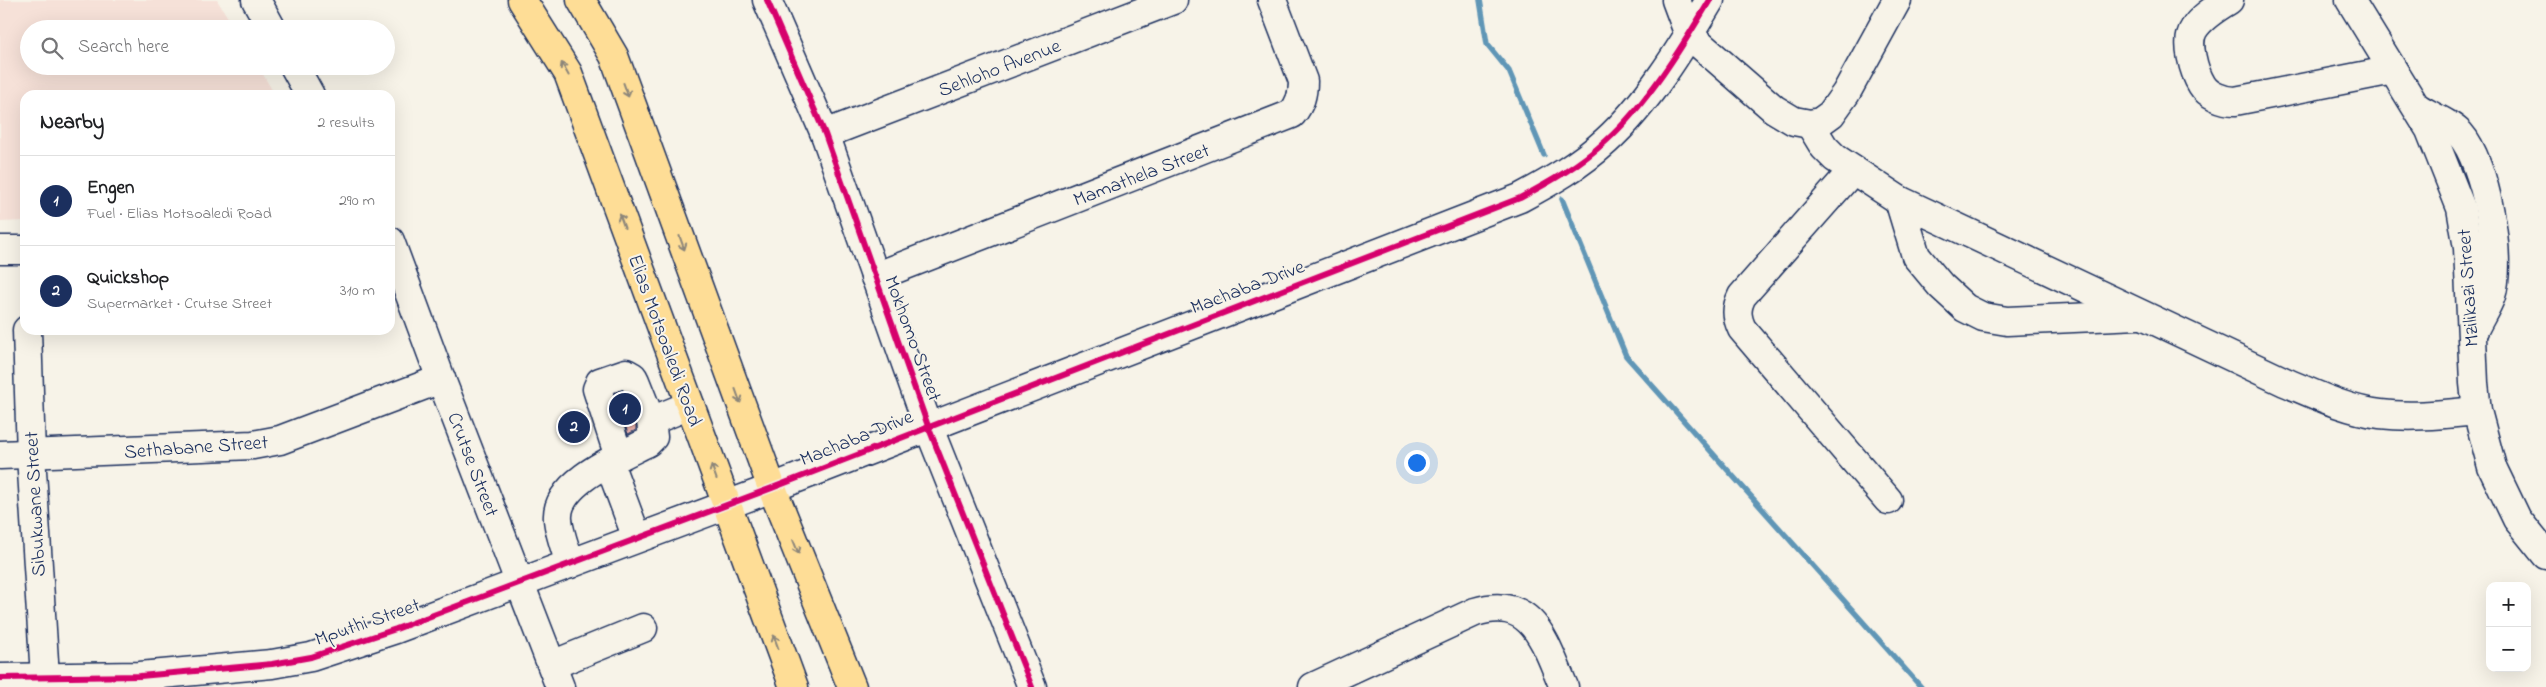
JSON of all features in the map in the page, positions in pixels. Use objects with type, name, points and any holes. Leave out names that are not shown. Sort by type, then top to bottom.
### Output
[{"type":"main road","name":"Elias Motsoaledi Road","points":[[522,0],[568,73],[794,687]]},
{"type":"main road","points":[[581,0],[614,56],[772,488],[852,687]]},
{"type":"street","points":[[256,0],[267,20]]},
{"type":"street","name":"Mokhomo Street","points":[[767,0],[825,134],[928,426],[1032,687]]},
{"type":"street","name":"Sehloho Avenue","points":[[825,134],[1173,0]]},
{"type":"street","name":"Mamathela Street","points":[[875,277],[1274,123],[1292,114],[1298,106],[1302,93],[1302,81],[1272,0]]},
{"type":"street","points":[[1676,0],[1689,35],[1774,109],[1794,120],[1810,124],[1820,122],[1831,114],[1846,93],[1896,0]]},
{"type":"street","name":"Machaba Drive","points":[[726,505],[1534,191],[1561,175],[1607,141],[1640,105],[1689,35],[1710,0]]},
{"type":"street","points":[[2230,0],[2204,17],[2193,30],[2191,38],[2192,55],[2202,86],[2215,96],[2235,100],[2394,70]]},
{"type":"street","name":"Mzilikazi Street","points":[[2350,0],[2430,130],[2461,208],[2468,248],[2471,336],[2477,412],[2492,467],[2517,519],[2546,555]]},
{"type":"street","points":[[299,75],[307,90]]},
{"type":"street","points":[[1810,124],[1824,147],[1853,170],[1899,200],[2285,382],[2342,405],[2379,414],[2413,417],[2477,412]]},
{"type":"street","points":[[1853,170],[1742,296],[1737,306],[1737,319],[1742,329],[1888,500]]},
{"type":"street","points":[[1899,200],[1916,256],[1941,286],[1965,308],[1983,317],[2007,320],[2143,315]]},
{"type":"street","points":[[0,250],[20,250]]},
{"type":"street","name":"Crutse Street","points":[[395,255],[556,676]]},
{"type":"street","name":"Sibukwane Street","points":[[28,335],[31,455],[45,677]]},
{"type":"street","points":[[570,564],[558,519],[559,505],[570,489],[592,471],[614,460],[651,440],[653,433],[651,421],[633,377],[621,373],[600,382],[597,386],[597,394],[614,460],[637,538]]},
{"type":"street","name":"Sethabane Street","points":[[0,456],[253,446],[280,440],[441,379]]},
{"type":"street","points":[[651,421],[690,405]]},
{"type":"street","name":"Mputhi Street","points":[[0,678],[140,676],[272,664],[311,657],[396,629],[726,505]]},
{"type":"street","points":[[1313,687],[1475,612],[1492,607],[1507,607],[1525,616],[1540,632],[1564,687]]},
{"type":"street","points":[[556,676],[643,628]]},
{"type":"shaded area","points":[[0,0],[217,0],[229,20],[20,20],[20,75],[263,75],[272,90],[20,90],[20,221],[0,222]]},
{"type":"building","points":[[622,391],[636,425],[636,430],[628,434],[615,393]]},
{"type":"waterway","points":[[1480,0],[1487,44],[1509,71],[1544,155]]},
{"type":"waterway","points":[[1562,199],[1626,356],[1921,687]]},
{"type":"cycle path","points":[[767,0],[825,134],[928,426],[1032,687]]},
{"type":"cycle path","points":[[0,678],[140,676],[272,664],[311,657],[396,629],[772,488],[1520,198],[1575,165],[1596,150],[1621,126],[1650,93],[1688,37],[1710,0]]},
{"type":"place","name":"Engen","points":[[625,409]]},
{"type":"place","name":"Quickshop","points":[[574,427]]}]
